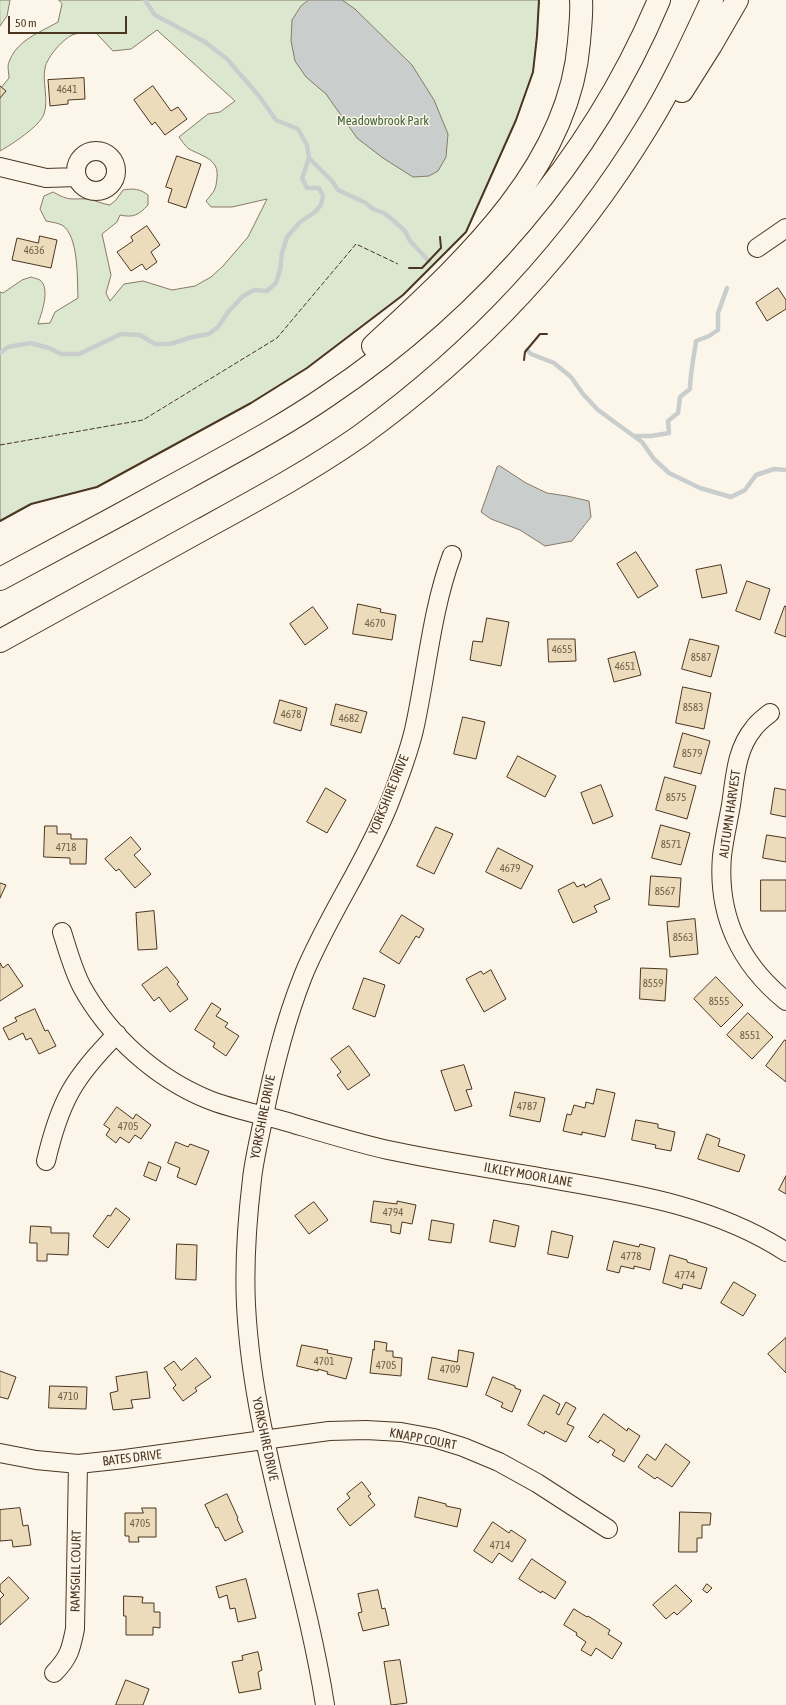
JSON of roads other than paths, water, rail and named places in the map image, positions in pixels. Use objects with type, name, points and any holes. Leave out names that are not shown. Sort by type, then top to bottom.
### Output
[{"type":"highway","points":[[109,520],[266,428],[323,389],[400,320],[476,244],[514,200],[540,161],[566,106],[578,59],[582,10],[580,0]]},
{"type":"highway","points":[[0,579],[269,433],[328,396],[381,357],[434,312],[490,258],[530,212],[578,149],[632,56],[659,0]]},
{"type":"highway","points":[[615,177],[675,78],[712,0]]},
{"type":"highway","points":[[0,641],[295,478],[358,437],[410,398],[469,348],[523,292],[568,241],[615,177],[667,114],[711,46],[736,0]]},
{"type":"street","points":[[0,168],[46,178],[77,177]]},
{"type":"street","points":[[757,248],[786,228]]},
{"type":"street","name":"YORKSHIRE DRIVE","points":[[325,1705],[307,1614],[264,1440],[253,1375],[246,1305],[246,1243],[252,1177],[274,1064],[288,1017],[303,976],[325,928],[388,806],[413,734],[436,606],[443,579],[452,555]]},
{"type":"street","name":"AUTUMN HARVEST","points":[[770,713],[754,727],[745,742],[738,760],[722,856],[723,891],[727,917],[736,942],[751,966],[768,987],[786,1001]]},
{"type":"street","name":"ILKLEY MOOR LANE","points":[[62,932],[72,964],[82,986],[98,1012],[117,1034],[139,1056],[183,1088],[209,1100],[343,1139],[390,1150],[638,1195],[689,1208],[737,1226],[771,1242],[786,1252]]},
{"type":"street","points":[[46,1161],[53,1130],[61,1109],[74,1084],[92,1059],[117,1034]]},
{"type":"street","name":"KNAPP COURT","points":[[264,1440],[329,1431],[366,1430],[400,1432],[434,1438],[463,1447],[499,1462],[536,1483],[608,1529]]},
{"type":"street","name":"BATES DRIVE","points":[[0,1453],[36,1460],[78,1464],[264,1440]]},
{"type":"street","name":"RAMSGILL COURT","points":[[54,1673],[65,1662],[71,1651],[75,1629],[78,1464]]},
{"type":"waterway","points":[[0,353],[8,347],[30,343],[49,348],[61,354],[79,354],[121,334],[140,335],[155,344],[170,344],[192,337],[209,334],[218,327],[228,312],[243,296],[254,290],[267,291],[276,283],[287,237],[300,222],[315,212],[321,205],[323,196],[319,188],[307,188],[302,178],[309,158],[307,145],[298,129],[276,120],[259,96],[227,59],[205,42],[155,15],[145,0]]},
{"type":"waterway","points":[[309,158],[332,181],[338,190],[366,203],[373,209],[384,213],[393,220],[405,231],[410,241],[429,261]]},
{"type":"waterway","points":[[634,436],[651,436],[669,433],[668,421],[678,413],[680,397],[690,389],[691,371],[696,341],[709,336],[718,330],[718,313],[727,288]]},
{"type":"waterway","points":[[527,350],[531,354],[554,363],[571,377],[583,394],[598,410],[642,442],[654,459],[669,473],[700,488],[731,497],[745,490],[756,475],[774,469],[786,470]]},
{"type":"park label","name":"Meadowbrook Park","points":[[383,121]]}]
